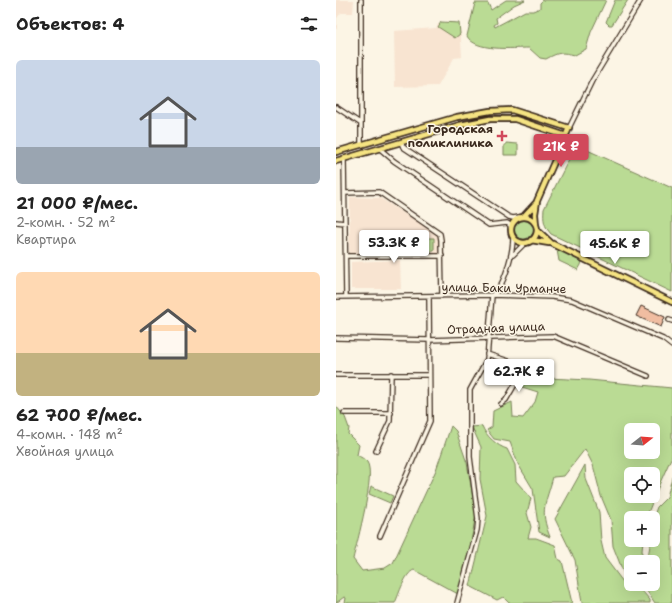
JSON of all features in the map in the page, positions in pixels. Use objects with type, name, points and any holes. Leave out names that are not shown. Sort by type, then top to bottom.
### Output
[{"type":"main road","points":[[336,152],[410,130],[476,113],[507,110],[527,114],[569,128],[537,201],[535,214],[537,227],[536,236],[525,243],[518,242],[513,237],[511,232],[512,223],[521,217],[537,201]]},
{"type":"main road","points":[[476,113],[472,115],[472,118],[477,121]]},
{"type":"main road","points":[[524,122],[529,118],[527,114]]},
{"type":"main road","points":[[336,161],[477,121],[507,119],[524,122],[566,136]]},
{"type":"main road","points":[[410,130],[415,133],[413,138]]},
{"type":"main road","points":[[521,217],[533,220],[551,243]]},
{"type":"main road","points":[[531,240],[551,243],[672,302]]},
{"type":"street","points":[[360,145],[361,0]]},
{"type":"street","points":[[569,128],[592,81],[641,0]]},
{"type":"street","points":[[336,107],[360,123]]},
{"type":"street","points":[[401,142],[403,147],[509,217],[521,217]]},
{"type":"street","points":[[379,148],[394,161],[489,225],[507,223]]},
{"type":"street","points":[[344,159],[346,297]]},
{"type":"street","points":[[345,193],[379,192],[440,234],[442,240],[442,296]]},
{"type":"street","points":[[507,223],[509,221],[509,217]]},
{"type":"street","points":[[336,222],[345,222]]},
{"type":"street","points":[[507,223],[510,225],[511,232]]},
{"type":"street","points":[[457,603],[477,530],[478,519],[470,457],[470,390],[486,362],[492,295],[499,289],[512,256],[513,237]]},
{"type":"street","points":[[512,256],[525,243]]},
{"type":"street","points":[[346,256],[442,256]]},
{"type":"street","name":"улица Баки Урманче","points":[[336,297],[492,295],[552,297],[572,300],[663,339],[672,346]]},
{"type":"street","points":[[380,536],[430,421],[429,296]]},
{"type":"street","name":"Отрадная улица","points":[[336,338],[429,340],[553,336],[648,376]]},
{"type":"street","points":[[487,354],[518,364],[522,367],[522,371],[506,400],[501,404]]},
{"type":"street","points":[[376,451],[390,421],[391,374]]},
{"type":"street","points":[[336,375],[429,375]]},
{"type":"street","points":[[344,413],[391,413]]},
{"type":"shaded area","points":[[336,0],[354,0],[353,13],[341,13],[337,18],[337,29],[336,29]]},
{"type":"shaded area","points":[[438,24],[460,24],[462,57],[454,58],[438,86],[395,87],[394,31],[436,28]]},
{"type":"shaded area","points":[[350,197],[380,198],[439,235],[439,253],[349,254]]},
{"type":"shaded area","points":[[400,260],[401,289],[351,289],[351,262]]},
{"type":"green space","points":[[506,0],[525,0],[514,5],[496,18],[497,23],[494,25],[495,27],[525,11],[533,11],[540,8],[540,3],[543,0],[606,0],[591,32],[586,49],[575,55],[560,53],[546,59],[540,58],[529,48],[486,47],[471,41],[467,36],[475,3],[488,3],[491,10]]},
{"type":"green space","points":[[615,0],[628,0],[612,25],[609,25],[606,22]]},
{"type":"green space","points":[[441,22],[459,23],[460,34],[455,38],[438,27]]},
{"type":"green space","points":[[506,143],[518,144],[518,155],[504,155],[504,145],[506,145]]},
{"type":"green space","points":[[576,145],[672,188],[672,292],[551,234],[547,228],[544,223],[544,209]]},
{"type":"green space","points":[[520,219],[528,219],[534,225],[534,233],[528,239],[520,239],[514,233],[514,225]]},
{"type":"green space","points":[[413,238],[434,238],[434,251],[414,251]]},
{"type":"green space","points":[[557,250],[560,250],[582,261],[578,270],[559,261]]},
{"type":"green space","points":[[527,377],[589,380],[672,388],[672,456],[660,483],[660,467],[624,467],[624,503],[652,503],[649,511],[624,511],[624,547],[642,547],[642,555],[624,555],[624,574],[613,546],[611,520],[601,496],[593,465],[585,449],[564,476],[553,477],[546,500],[544,513],[550,537],[539,532],[533,489],[518,464],[510,442],[494,439],[487,430],[492,427],[493,411],[512,402],[513,417],[523,418],[535,402],[538,392],[522,387]]},
{"type":"green space","points":[[336,406],[345,417],[349,428],[348,434],[359,445],[357,455],[367,462],[369,469],[368,493],[353,559],[362,571],[385,568],[393,563],[436,470],[451,426],[456,431],[467,463],[476,514],[468,558],[458,594],[414,570],[405,579],[395,603],[345,603],[346,598],[344,597],[336,603]]},
{"type":"green space","points":[[482,426],[492,440],[499,446],[507,449],[515,465],[516,481],[531,498],[527,513],[531,527],[528,538],[536,538],[555,545],[558,559],[562,561],[572,603],[509,603],[503,597],[497,600],[470,586],[487,516],[480,479],[481,447],[472,427]]},
{"type":"green space","points":[[585,465],[586,479],[599,512],[601,541],[605,558],[624,582],[624,591],[641,591],[650,600],[650,603],[582,603],[575,560],[555,519]]},
{"type":"green space","points":[[672,477],[672,603],[655,603],[647,591],[660,591],[660,555],[648,555],[650,547],[660,547],[660,511],[656,511],[657,507],[667,497]]},
{"type":"green space","points":[[371,486],[393,496],[390,503],[369,494]]},
{"type":"building","points":[[641,306],[665,317],[661,327],[636,316]]},
{"type":"place","name":"Городская поликлиника","points":[[502,136]]}]
